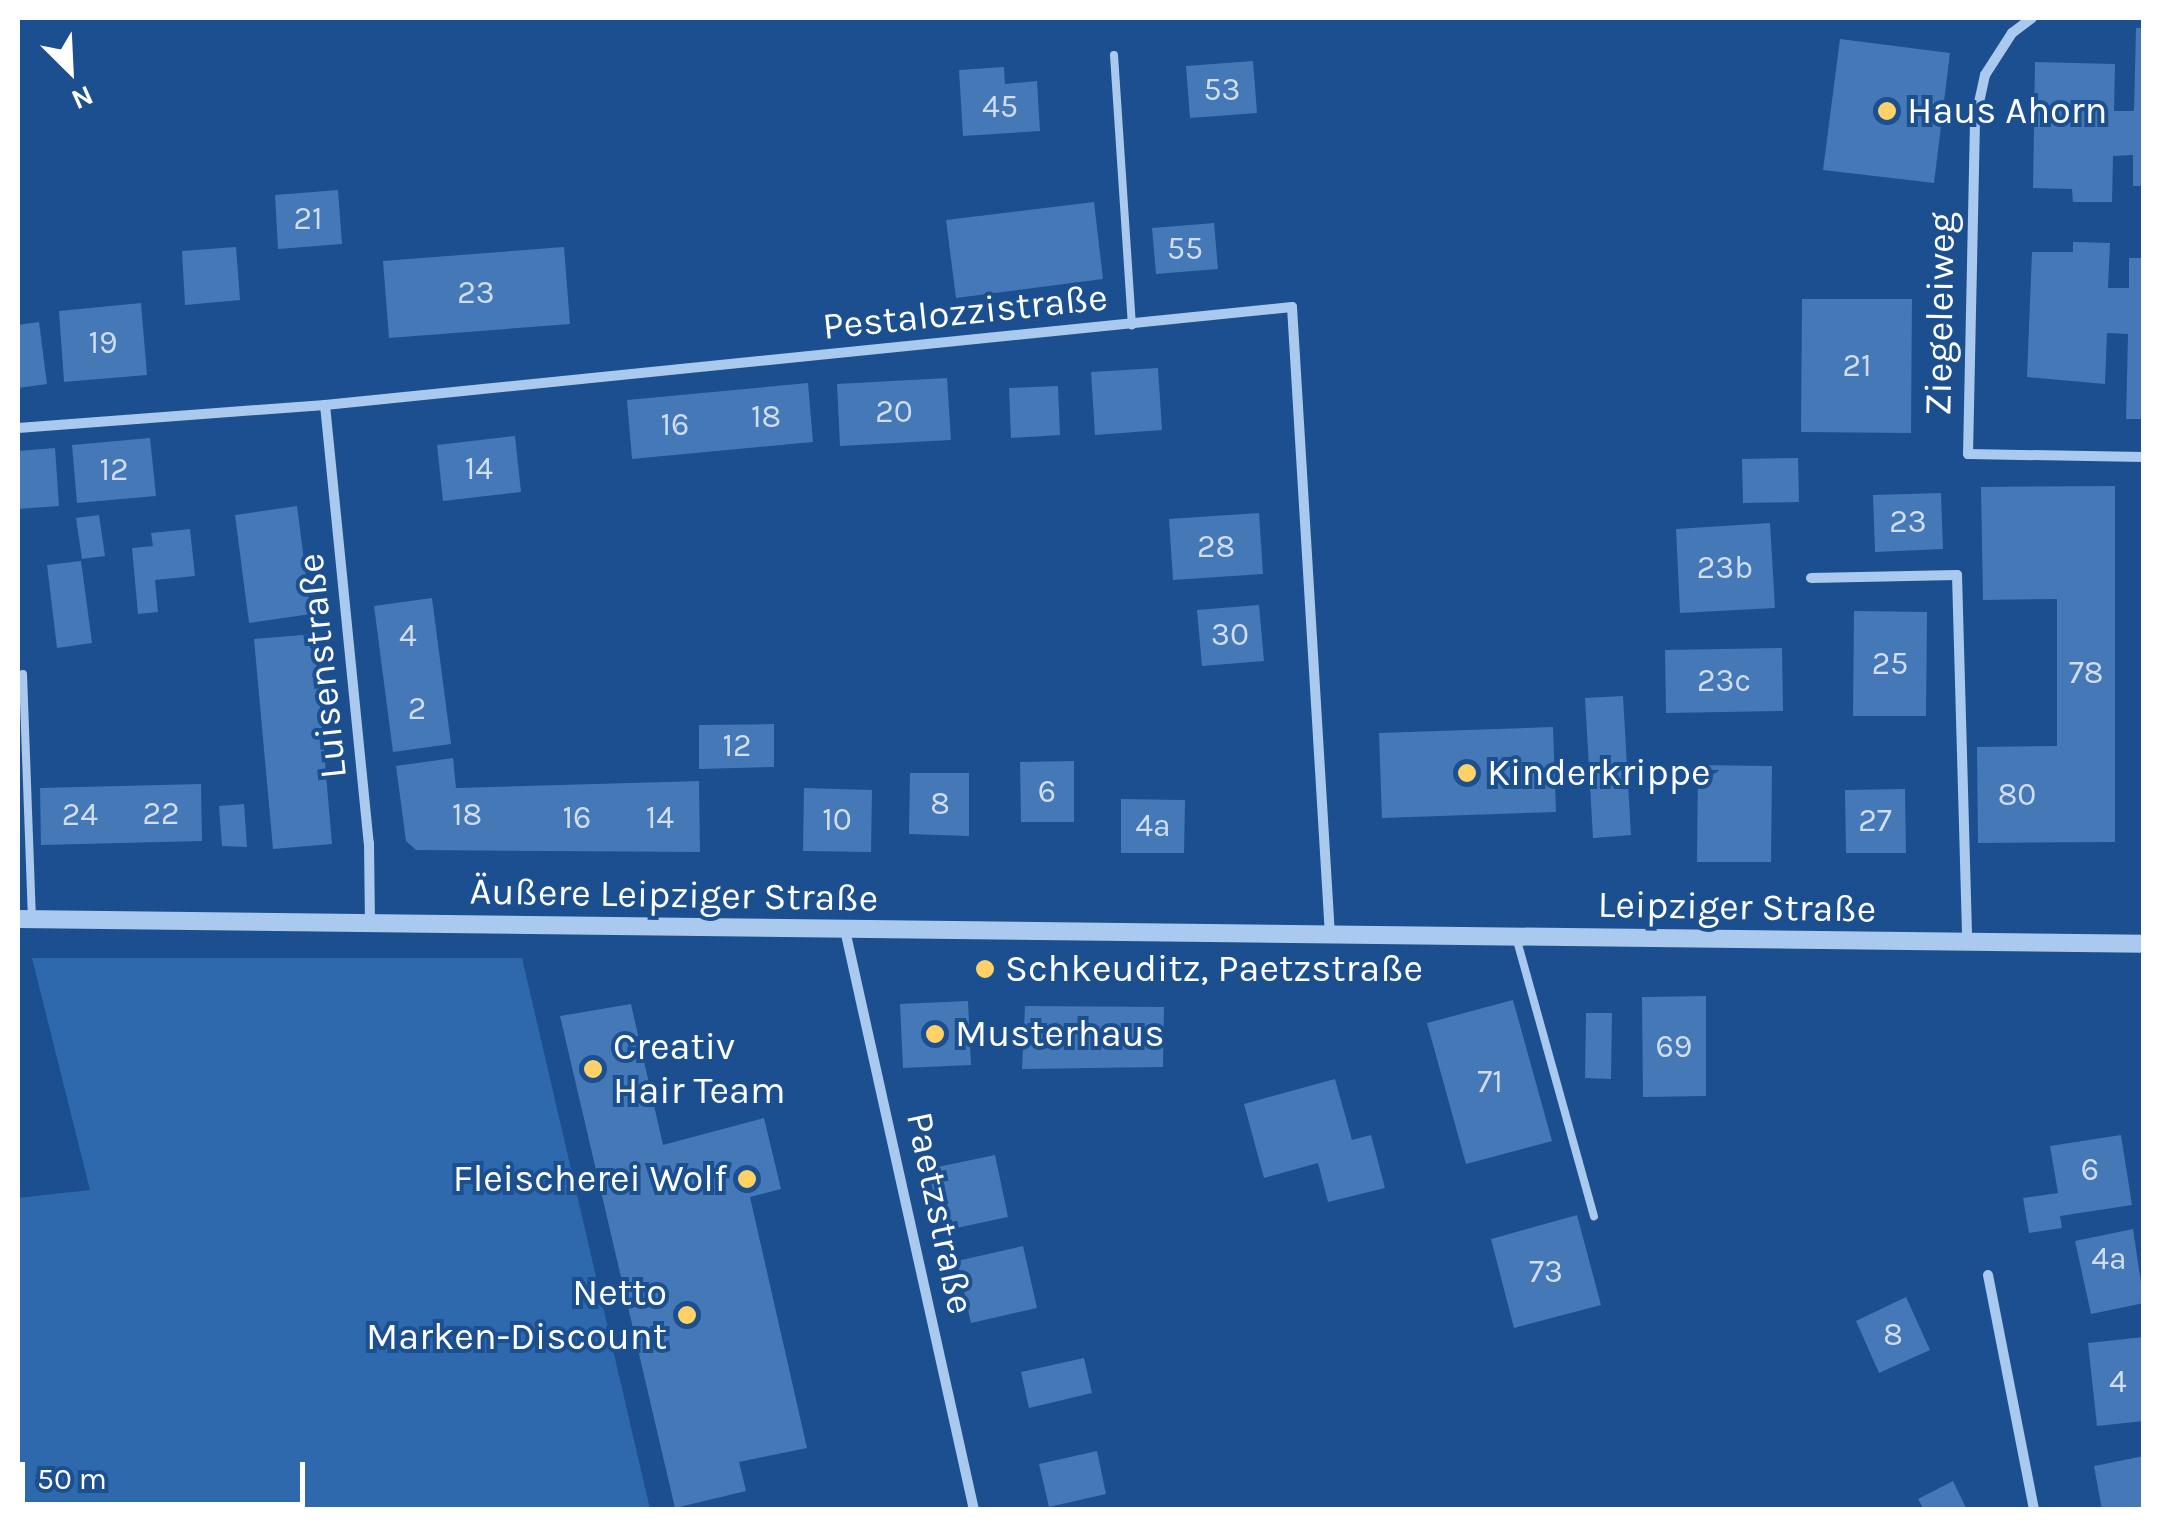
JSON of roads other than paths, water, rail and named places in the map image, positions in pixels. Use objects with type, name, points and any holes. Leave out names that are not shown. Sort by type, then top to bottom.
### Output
[{"type":"street","name":"Ziegeleiweg","points":[[2032,18],[2012,32],[1985,75],[1975,121],[1968,454],[2144,457]]},
{"type":"street","name":"Pestalozzistraße","points":[[18,428],[326,405],[1292,307],[1330,936]]},
{"type":"street","name":"Luisenstraße","points":[[326,405],[370,843],[370,922]]},
{"type":"street","points":[[1811,578],[1958,574],[1966,942]]},
{"type":"street","name":"Äußere Leipziger Straße","points":[[25,919],[1330,936]]},
{"type":"street","name":"Paetzstraße","points":[[845,930],[974,1510]]},
{"type":"street","name":"Leipziger Straße","points":[[1330,936],[2144,944]]},
{"type":"street","points":[[1988,1276],[2034,1510]]},
{"type":"lane","points":[[1114,55],[1132,325]]},
{"type":"lane","points":[[23,674],[25,919]]},
{"type":"lane","points":[[1516,937],[1594,1216]]},
{"type":"place","name":"Haus Ahorn","points":[[1887,111]]},
{"type":"place","name":"Kinderkrippe","points":[[1467,773]]},
{"type":"place","name":"Schkeuditz, Paetzstraße","points":[[985,969]]},
{"type":"place","name":"Musterhaus","points":[[935,1034]]},
{"type":"place","name":"Creativ Hair Team","points":[[593,1069]]},
{"type":"place","name":"Fleischerei Wolf","points":[[747,1179]]},
{"type":"place","name":"Netto Marken-Discount","points":[[687,1315]]}]
